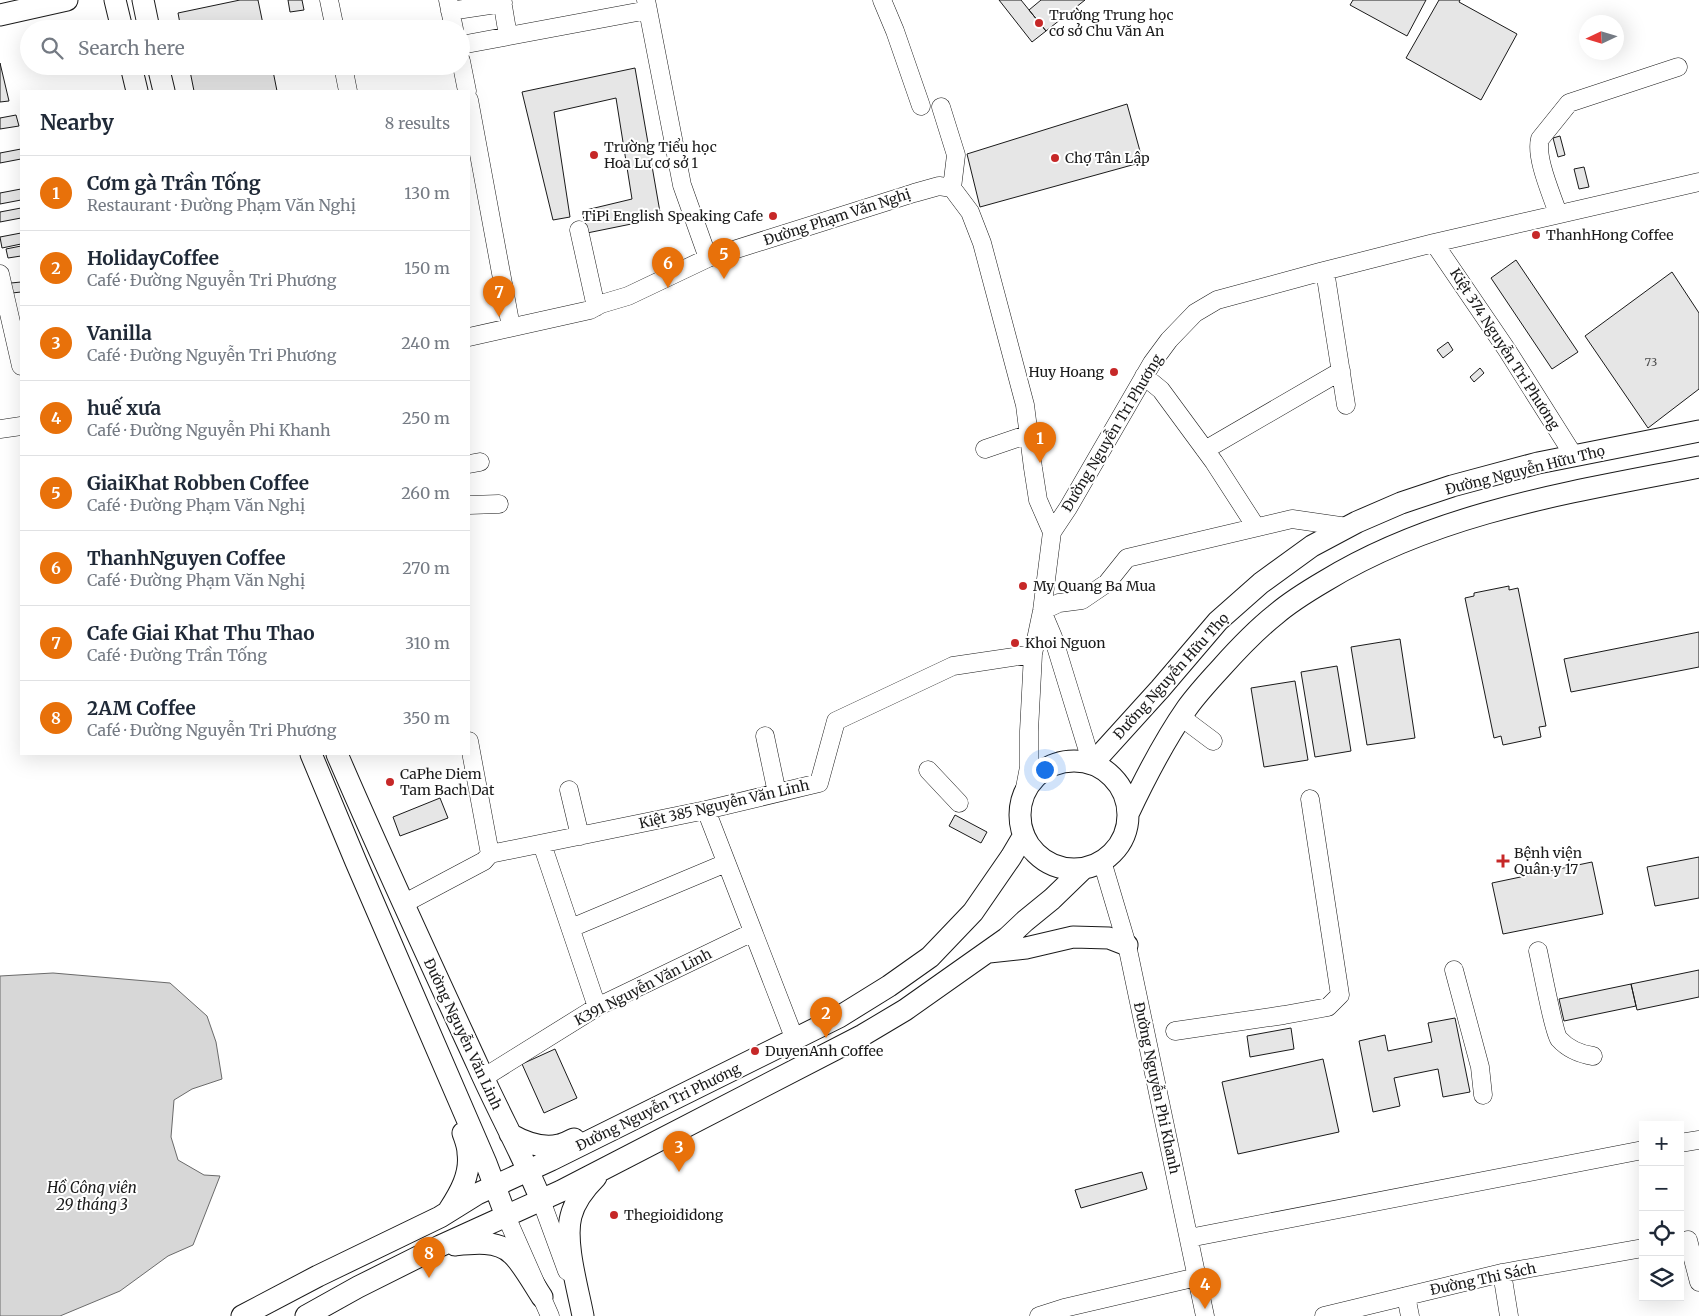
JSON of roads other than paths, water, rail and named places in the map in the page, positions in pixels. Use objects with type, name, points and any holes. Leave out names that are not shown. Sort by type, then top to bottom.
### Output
[{"type":"main road","points":[[0,15],[67,0]]},
{"type":"main road","points":[[115,0],[120,20]]},
{"type":"main road","points":[[143,0],[148,20]]},
{"type":"main road","points":[[133,75],[137,90]]},
{"type":"main road","points":[[160,75],[164,90]]},
{"type":"main road","name":"Đường Nguyễn Hữu Thọ","points":[[1092,764],[1218,621],[1261,583],[1312,546],[1347,527],[1401,504],[1452,486],[1538,463],[1699,432]]},
{"type":"main road","points":[[1128,814],[1125,798],[1117,783],[1106,772],[1092,764],[1072,761],[1058,763],[1044,770],[1032,780],[1024,793],[1020,807],[1020,821],[1029,846],[1047,863],[1071,869],[1092,865],[1113,853],[1121,841],[1126,828],[1128,814],[1146,777],[1181,717],[1206,685],[1243,643],[1276,613],[1312,588],[1368,556],[1461,520],[1547,497],[1699,467]]},
{"type":"main road","name":"Đường Nguyễn Văn Linh","points":[[311,755],[486,1163],[506,1216]]},
{"type":"main road","name":"Đường Nguyễn Văn Linh","points":[[337,755],[379,852],[483,1078],[529,1170],[541,1200]]},
{"type":"main road","name":"Đường Nguyễn Tri Phương","points":[[242,1316],[494,1186],[839,1017],[889,986],[930,957],[973,912],[1024,835]]},
{"type":"main road","points":[[356,862],[379,852]]},
{"type":"main road","name":"Đường Nguyễn Tri Phương","points":[[306,1316],[358,1287],[440,1246],[541,1200],[863,1036],[905,1010],[1007,938],[1092,865]]},
{"type":"main road","points":[[986,953],[1026,948],[1073,937],[1109,938],[1127,945]]},
{"type":"main road","points":[[448,1211],[460,1193],[468,1173],[469,1154],[455,1106],[450,1079]]},
{"type":"main road","points":[[510,1134],[527,1143],[549,1146],[560,1145],[588,1134],[604,1133]]},
{"type":"main road","points":[[583,1316],[570,1240],[571,1216],[577,1200],[589,1184],[605,1168]]},
{"type":"main road","points":[[440,1246],[481,1243],[498,1246],[512,1253],[546,1306]]},
{"type":"street","points":[[329,0],[333,20]]},
{"type":"street","points":[[882,0],[895,31],[920,106]]},
{"type":"street","points":[[452,20],[449,6],[503,2],[508,36]]},
{"type":"street","points":[[470,43],[647,5],[682,185],[708,258]]},
{"type":"street","points":[[1558,214],[1538,145],[1540,139],[1569,103],[1678,67]]},
{"type":"street","points":[[345,75],[348,90]]},
{"type":"street","points":[[464,75],[467,90]]},
{"type":"street","points":[[470,105],[512,327]]},
{"type":"street","points":[[942,107],[956,155],[952,188],[970,212],[982,243],[1025,404],[1038,500],[1052,532]]},
{"type":"street","name":"Đường Nguyễn Tri Phương","points":[[1024,793],[1029,767],[1033,654],[1042,611],[1052,532],[1068,508],[1144,376],[1169,340],[1196,313],[1217,300],[1325,271],[1434,243],[1699,182]]},
{"type":"street","name":"Đường Phạm Văn Nghị","points":[[470,337],[590,310],[628,296],[708,258],[914,192],[939,186],[952,188]]},
{"type":"street","points":[[579,230],[596,307]]},
{"type":"street","name":"Kiệt 374 Nguyễn Tri Phương","points":[[1434,243],[1507,350],[1574,456]]},
{"type":"street","points":[[1325,271],[1346,405]]},
{"type":"street","points":[[0,274],[20,362]]},
{"type":"street","points":[[1204,450],[1341,371]]},
{"type":"street","points":[[1144,376],[1161,390],[1256,527]]},
{"type":"street","points":[[0,429],[20,426]]},
{"type":"street","points":[[985,449],[1029,434]]},
{"type":"street","points":[[470,506],[499,504]]},
{"type":"street","points":[[1092,764],[1053,637],[1042,611],[1059,603],[1082,600],[1107,583],[1127,558],[1292,519],[1347,527]]},
{"type":"street","name":"Kiệt 385 Nguyễn Văn Linh","points":[[404,904],[484,861],[490,854],[706,810],[819,782],[836,721],[953,666],[1033,654]]},
{"type":"street","points":[[1181,717],[1213,741]]},
{"type":"street","points":[[765,736],[777,793]]},
{"type":"street","points":[[470,746],[490,854]]},
{"type":"street","points":[[928,770],[959,803]]},
{"type":"street","points":[[570,790],[580,836]]},
{"type":"street","points":[[1175,1031],[1328,1007],[1340,995],[1310,799]]},
{"type":"street","points":[[706,810],[795,1040]]},
{"type":"street","points":[[542,844],[597,1007]]},
{"type":"street","points":[[571,928],[726,863]]},
{"type":"street","name":"Đường Nguyễn Phi Khanh","points":[[1092,865],[1127,945],[1205,1316]]},
{"type":"street","name":"K391 Nguyễn Văn Linh","points":[[483,1078],[597,1007],[754,932]]},
{"type":"street","points":[[1538,951],[1558,1038],[1581,1054],[1593,1056]]},
{"type":"street","points":[[1454,970],[1480,1067],[1483,1095]]},
{"type":"street","points":[[1684,1142],[1699,1140]]},
{"type":"street","points":[[1189,1238],[1639,1151]]},
{"type":"street","name":"Đường Nguyễn Văn Linh","points":[[541,1200],[583,1316]]},
{"type":"street","name":"Đường Nguyễn Văn Linh","points":[[506,1216],[546,1306]]},
{"type":"street","points":[[1689,1240],[1699,1282]]},
{"type":"street","name":"Đường Thi Sách","points":[[1324,1316],[1502,1273],[1639,1249]]},
{"type":"street","points":[[1502,1273],[1509,1316]]},
{"type":"street","points":[[1039,1316],[1064,1308],[1197,1277]]},
{"type":"street","points":[[1406,1296],[1410,1316]]},
{"type":"water","name":"Hồ Công viên 29 tháng 3","points":[[53,973],[170,983],[207,1016],[216,1042],[222,1079],[192,1089],[174,1100],[171,1137],[178,1160],[204,1175],[220,1176],[193,1245],[168,1256],[120,1291],[60,1316],[0,1316],[0,976]]},
{"type":"place","name":"Trường Trung học cơ sở Chu Văn An","points":[[1039,23]]},
{"type":"place","name":"Trường Tiểu học Hoa Lư cơ sở 1","points":[[594,155]]},
{"type":"place","name":"Chợ Tân Lập","points":[[1055,158]]},
{"type":"place","name":"TiPi English Speaking Cafe","points":[[773,216]]},
{"type":"place","name":"ThanhHong Coffee","points":[[1536,235]]},
{"type":"place","name":"GiaiKhat Robben Coffee","points":[[724,279]]},
{"type":"place","name":"ThanhNguyen Coffee","points":[[668,288]]},
{"type":"place","name":"Cafe Giai Khat Thu Thao","points":[[499,317]]},
{"type":"place","name":"Huy Hoang","points":[[1114,372]]},
{"type":"place","name":"Cơm gà Trần Tống","points":[[1040,463]]},
{"type":"place","name":"My Quang Ba Mua","points":[[1023,586]]},
{"type":"place","name":"Khoi Nguon","points":[[1015,643]]},
{"type":"place","name":"CaPhe Diem Tam Bach Dat","points":[[390,782]]},
{"type":"place","name":"Bệnh viện Quân y 17","points":[[1503,861]]},
{"type":"place","name":"HolidayCoffee","points":[[826,1038]]},
{"type":"place","name":"DuyenAnh Coffee","points":[[755,1051]]},
{"type":"place","name":"Vanilla","points":[[679,1172]]},
{"type":"place","name":"Thegioididong","points":[[614,1215]]},
{"type":"place","name":"2AM Coffee","points":[[429,1278]]},
{"type":"place","name":"huế xưa","points":[[1205,1309]]}]
